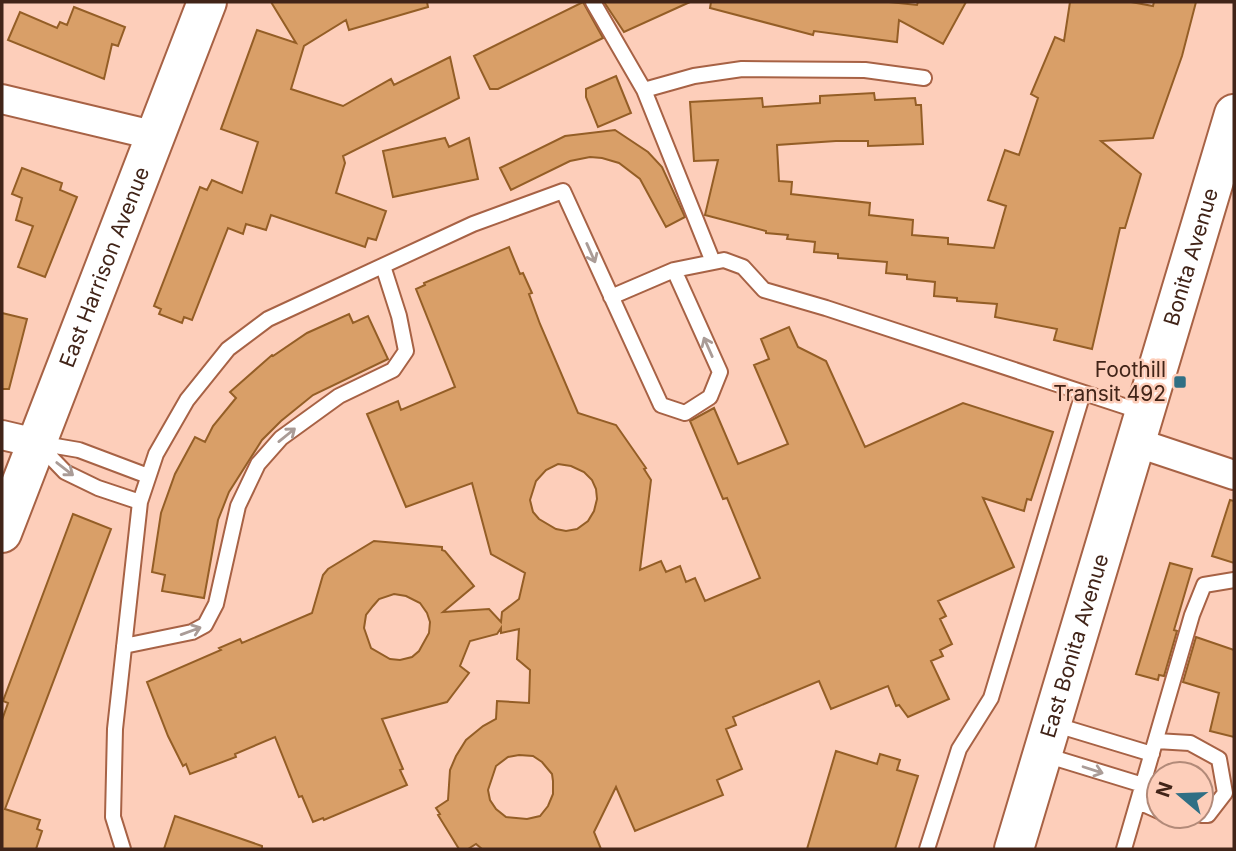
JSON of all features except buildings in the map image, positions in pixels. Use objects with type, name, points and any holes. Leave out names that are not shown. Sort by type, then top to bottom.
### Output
[{"type":"main road","name":"East Harrison Avenue","points":[[2,533],[19,439],[157,136],[207,2]]},
{"type":"main road","name":"Bonita Avenue","points":[[1140,427],[1234,114]]},
{"type":"main road","name":"East Bonita Avenue","points":[[1014,849],[1140,427]]},
{"type":"street","points":[[2,99],[157,136]]},
{"type":"street","points":[[1140,427],[1234,475]]},
{"type":"lane","points":[[593,2],[644,90],[713,262]]},
{"type":"lane","points":[[644,90],[694,76],[742,69],[864,70],[924,78]]},
{"type":"lane","points":[[123,849],[113,817],[115,729],[139,502],[156,454],[187,400],[228,349],[268,318],[473,225],[563,191],[661,405],[685,413],[710,397],[720,372],[674,270]]},
{"type":"lane","points":[[611,297],[674,270],[724,260],[743,267],[764,290],[1083,393],[1140,427]]},
{"type":"lane","points":[[124,646],[192,632],[205,625],[216,604],[238,506],[258,464],[281,438],[339,396],[393,370],[406,351],[399,316],[383,266]]},
{"type":"lane","points":[[927,849],[959,749],[990,698],[1083,393]]},
{"type":"lane","points":[[19,439],[79,450],[148,476]]},
{"type":"lane","points":[[19,439],[65,472],[98,488],[139,502]]},
{"type":"lane","points":[[1124,849],[1192,615],[1204,585],[1234,580]]},
{"type":"lane","points":[[1048,739],[1154,748],[1190,743],[1219,759],[1225,793],[1215,806]]},
{"type":"lane","points":[[1048,739],[1143,785]]},
{"type":"lane","points":[[1139,802],[1145,805]]},
{"type":"place","name":"Foothill Transit 492","points":[[1180,382]]}]
